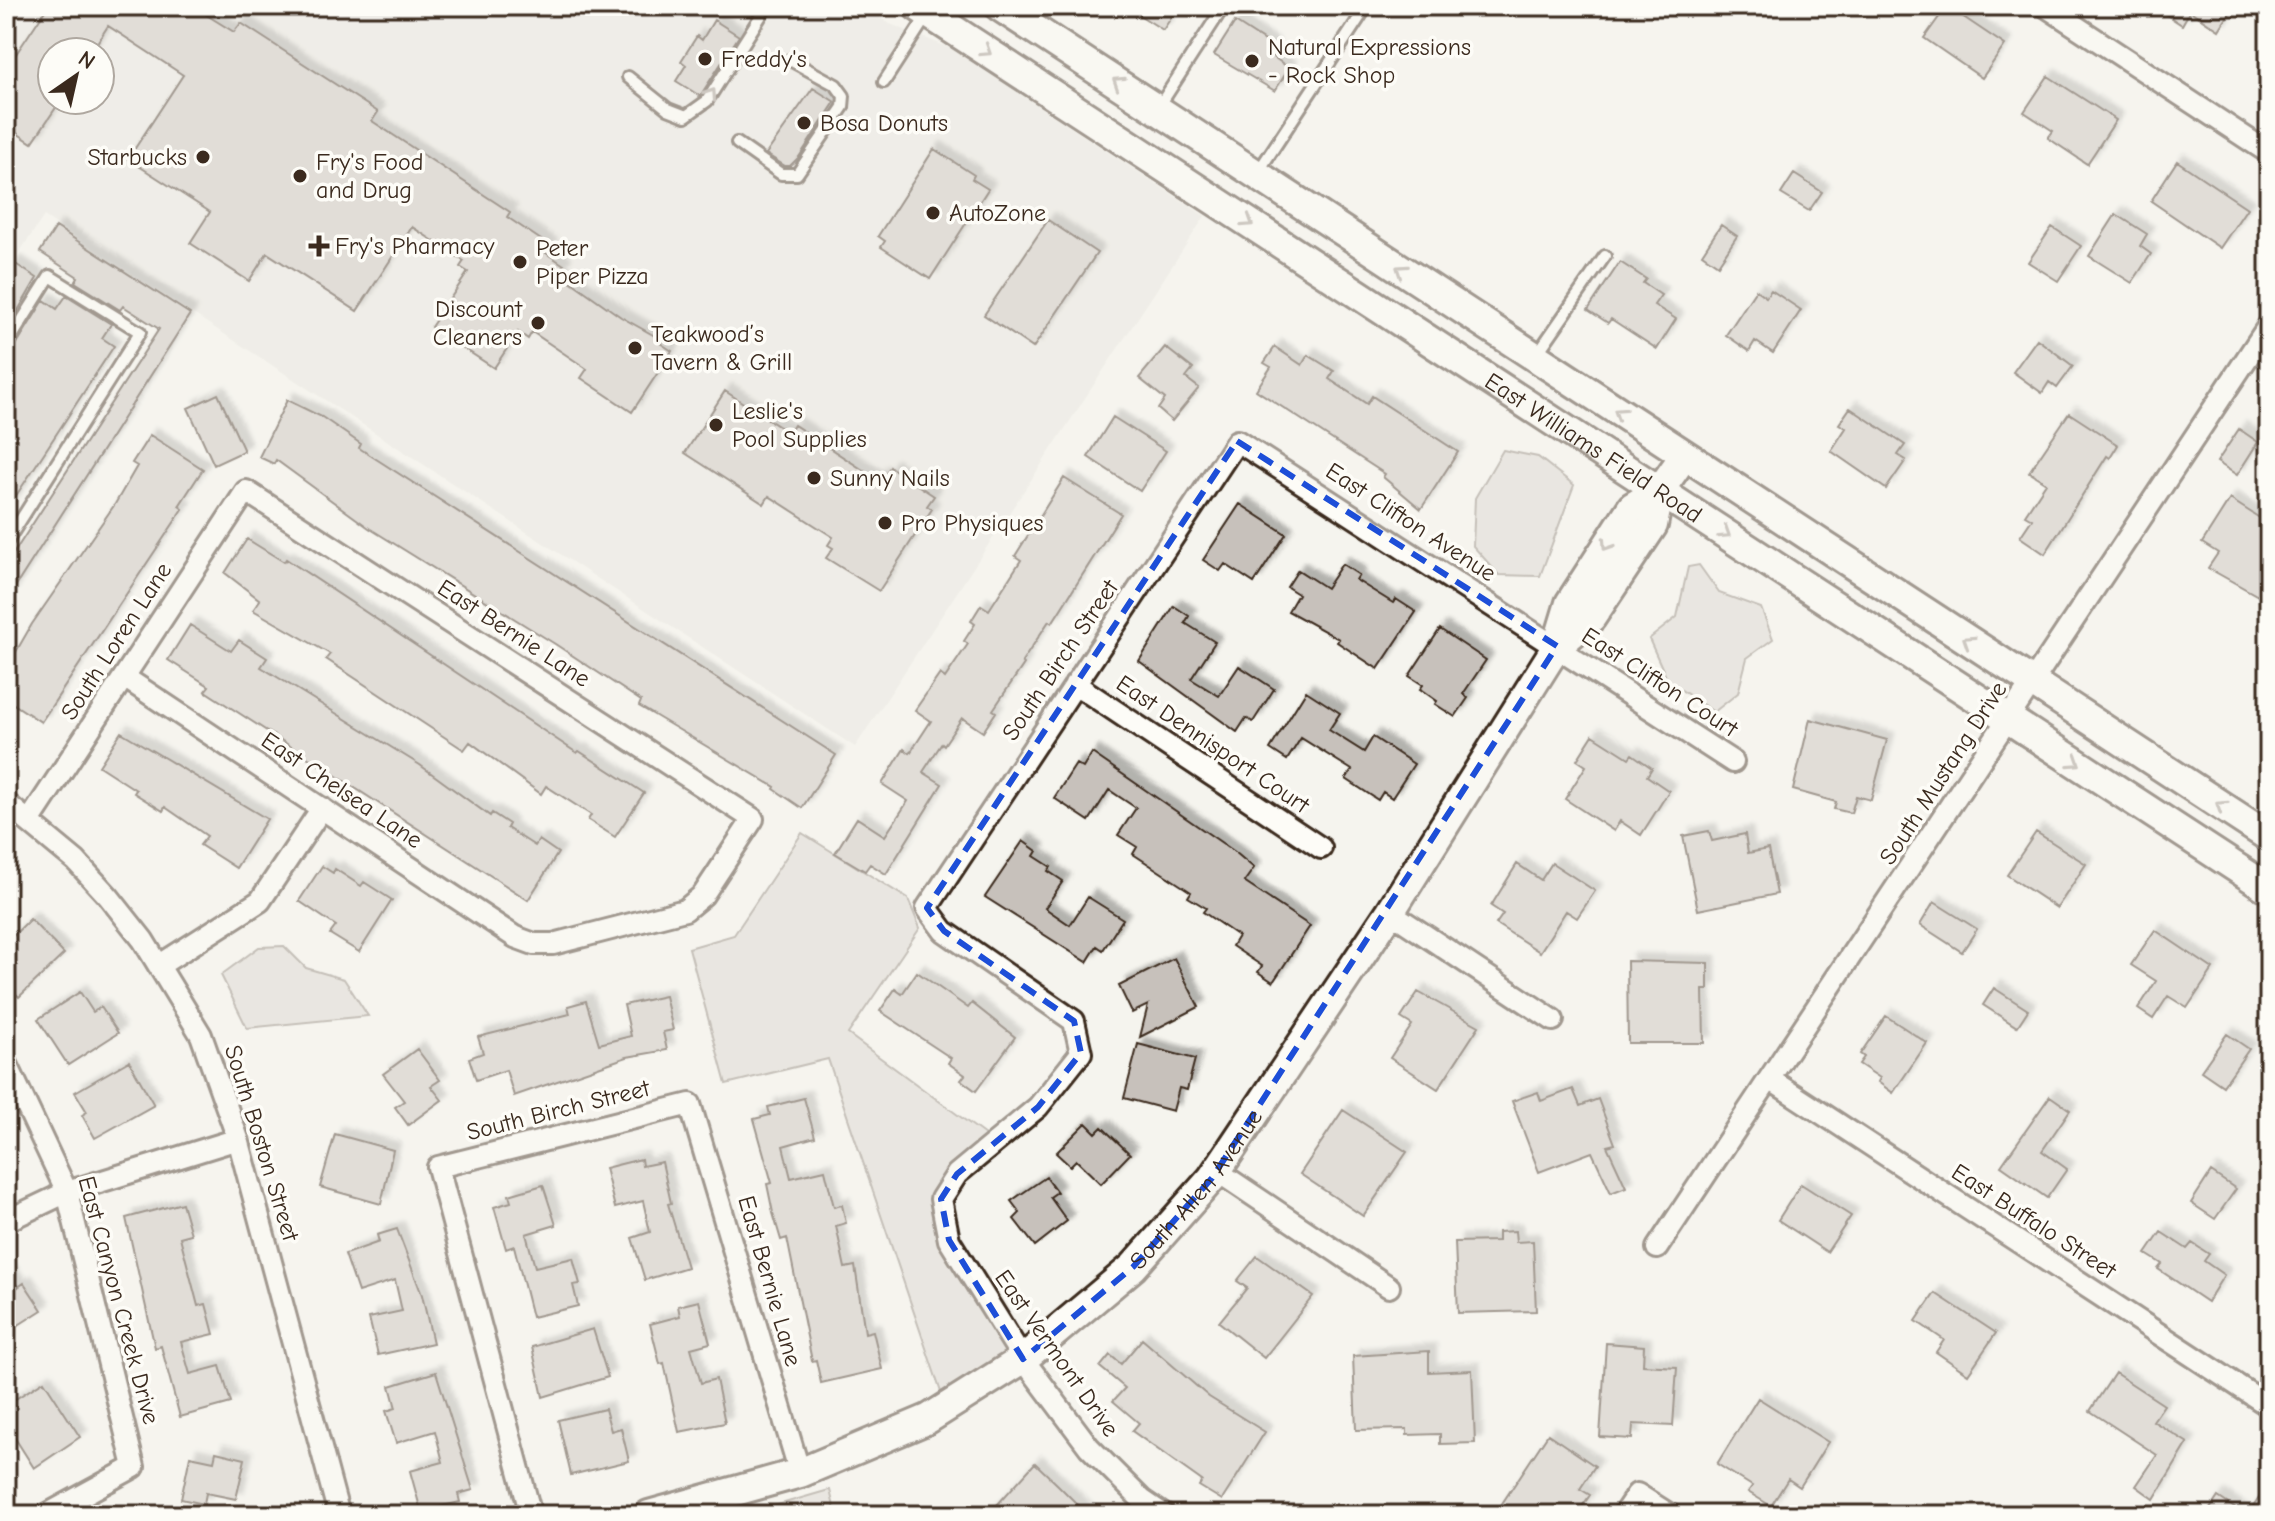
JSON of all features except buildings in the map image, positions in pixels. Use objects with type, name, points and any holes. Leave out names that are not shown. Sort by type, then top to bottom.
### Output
[{"type":"main road","name":"East Williams Field Road","points":[[999,6],[2269,837]]},
{"type":"main road","name":"East Williams Field Road","points":[[923,10],[2269,889]]},
{"type":"main road","points":[[1183,180],[1206,141]]},
{"type":"main road","name":"South Allen Avenue","points":[[649,1515],[800,1473],[928,1419],[1023,1359],[1133,1267],[1217,1171],[1390,912],[1557,646],[1570,603],[1632,507],[1660,490],[1684,456]]},
{"type":"street","points":[[2051,8],[2269,153]]},
{"type":"street","name":"South Mustang Drive","points":[[1657,1248],[2269,325]]},
{"type":"street","name":"East Clifton Avenue","points":[[1237,441],[1557,646]]},
{"type":"street","name":"South Birch Street","points":[[941,1199],[957,1174],[1038,1107],[1081,1053],[1074,1021],[944,931],[927,908],[1237,441]]},
{"type":"street","name":"South Loren Lane","points":[[30,820],[246,491]]},
{"type":"street","name":"East Bernie Lane","points":[[246,491],[753,819],[703,895],[685,910],[553,944],[534,944]]},
{"type":"street","name":"East Clifton Court","points":[[1557,646],[1733,762]]},
{"type":"street","name":"East Chelsea Lane","points":[[124,677],[515,937],[534,944]]},
{"type":"street","name":"East Dennisport Court","points":[[1075,684],[1321,848]]},
{"type":"street","name":"South Boston Street","points":[[6,803],[76,861],[109,897],[160,965],[201,1035],[238,1139],[339,1515]]},
{"type":"street","points":[[160,965],[260,901],[322,808]]},
{"type":"street","points":[[1390,912],[1553,1020]]},
{"type":"street","name":"East Canyon Creek Drive","points":[[6,1062],[67,1192],[134,1467],[46,1515]]},
{"type":"street","name":"East Buffalo Street","points":[[1771,1080],[2269,1406]]},
{"type":"street","name":"South Birch Street","points":[[531,1515],[438,1167],[690,1104]]},
{"type":"street","name":"East Bernie Lane","points":[[690,1104],[800,1473]]},
{"type":"street","points":[[6,1221],[67,1192],[238,1139]]},
{"type":"street","points":[[1217,1171],[1389,1287]]},
{"type":"street","name":"East Vermont Drive","points":[[941,1199],[949,1240],[1023,1359],[1089,1447],[1142,1500],[1164,1515]]},
{"type":"street","points":[[1623,1515],[1637,1494],[1670,1515]]},
{"type":"lane","points":[[628,77],[668,109],[686,116],[695,113],[707,101],[767,6]]},
{"type":"lane","points":[[1158,108],[1224,6]]},
{"type":"lane","points":[[1257,174],[1367,6]]},
{"type":"lane","points":[[884,82],[923,10]]},
{"type":"lane","points":[[737,143],[781,174],[797,174],[843,107],[844,96],[836,85],[790,60]]},
{"type":"lane","points":[[1534,358],[1605,256]]},
{"type":"lane","points":[[6,346],[50,276],[140,332],[6,543]]},
{"type":"highlighted area","points":[[1237,441],[1557,646],[1212,1178],[1133,1267],[1023,1359],[949,1240],[941,1199],[957,1174],[1038,1107],[1081,1053],[1074,1021],[944,931],[927,908]]},
{"type":"shaded area","points":[[6,6],[862,6],[890,24],[950,48],[1205,216],[855,747],[44,216],[6,272]]},
{"type":"shaded area","points":[[1503,450],[1538,457],[1574,485],[1540,576],[1499,575],[1473,546],[1475,498]]},
{"type":"shaded area","points":[[1699,565],[1719,593],[1761,608],[1773,639],[1747,658],[1738,693],[1714,712],[1668,681],[1649,639],[1677,617],[1688,567]]},
{"type":"shaded area","points":[[802,833],[908,899],[920,928],[848,1034],[996,1143],[941,1199],[949,1240],[1023,1359],[946,1407],[828,1059],[726,1084],[689,948],[734,935]]},
{"type":"shaded area","points":[[284,946],[306,968],[344,979],[368,1016],[247,1028],[221,975],[259,947]]},
{"type":"shaded area","points":[[829,1490],[836,1515],[743,1515]]},
{"type":"place","name":"Freddy's","points":[[705,59]]},
{"type":"place","name":"Natural Expressions - Rock Shop","points":[[1252,61]]},
{"type":"place","name":"Bosa Donuts","points":[[804,123]]},
{"type":"place","name":"Starbucks","points":[[203,157]]},
{"type":"place","name":"Fry's Food and Drug","points":[[300,176]]},
{"type":"place","name":"AutoZone","points":[[933,213]]},
{"type":"place","name":"Fry's Pharmacy","points":[[319,246]]},
{"type":"place","name":"Peter Piper Pizza","points":[[520,262]]},
{"type":"place","name":"Discount Cleaners","points":[[538,323]]},
{"type":"place","name":"Teakwood’s Tavern & Grill","points":[[635,348]]},
{"type":"place","name":"Leslie's Pool Supplies","points":[[716,425]]},
{"type":"place","name":"Sunny Nails","points":[[814,478]]},
{"type":"place","name":"Pro Physiques","points":[[885,523]]}]
